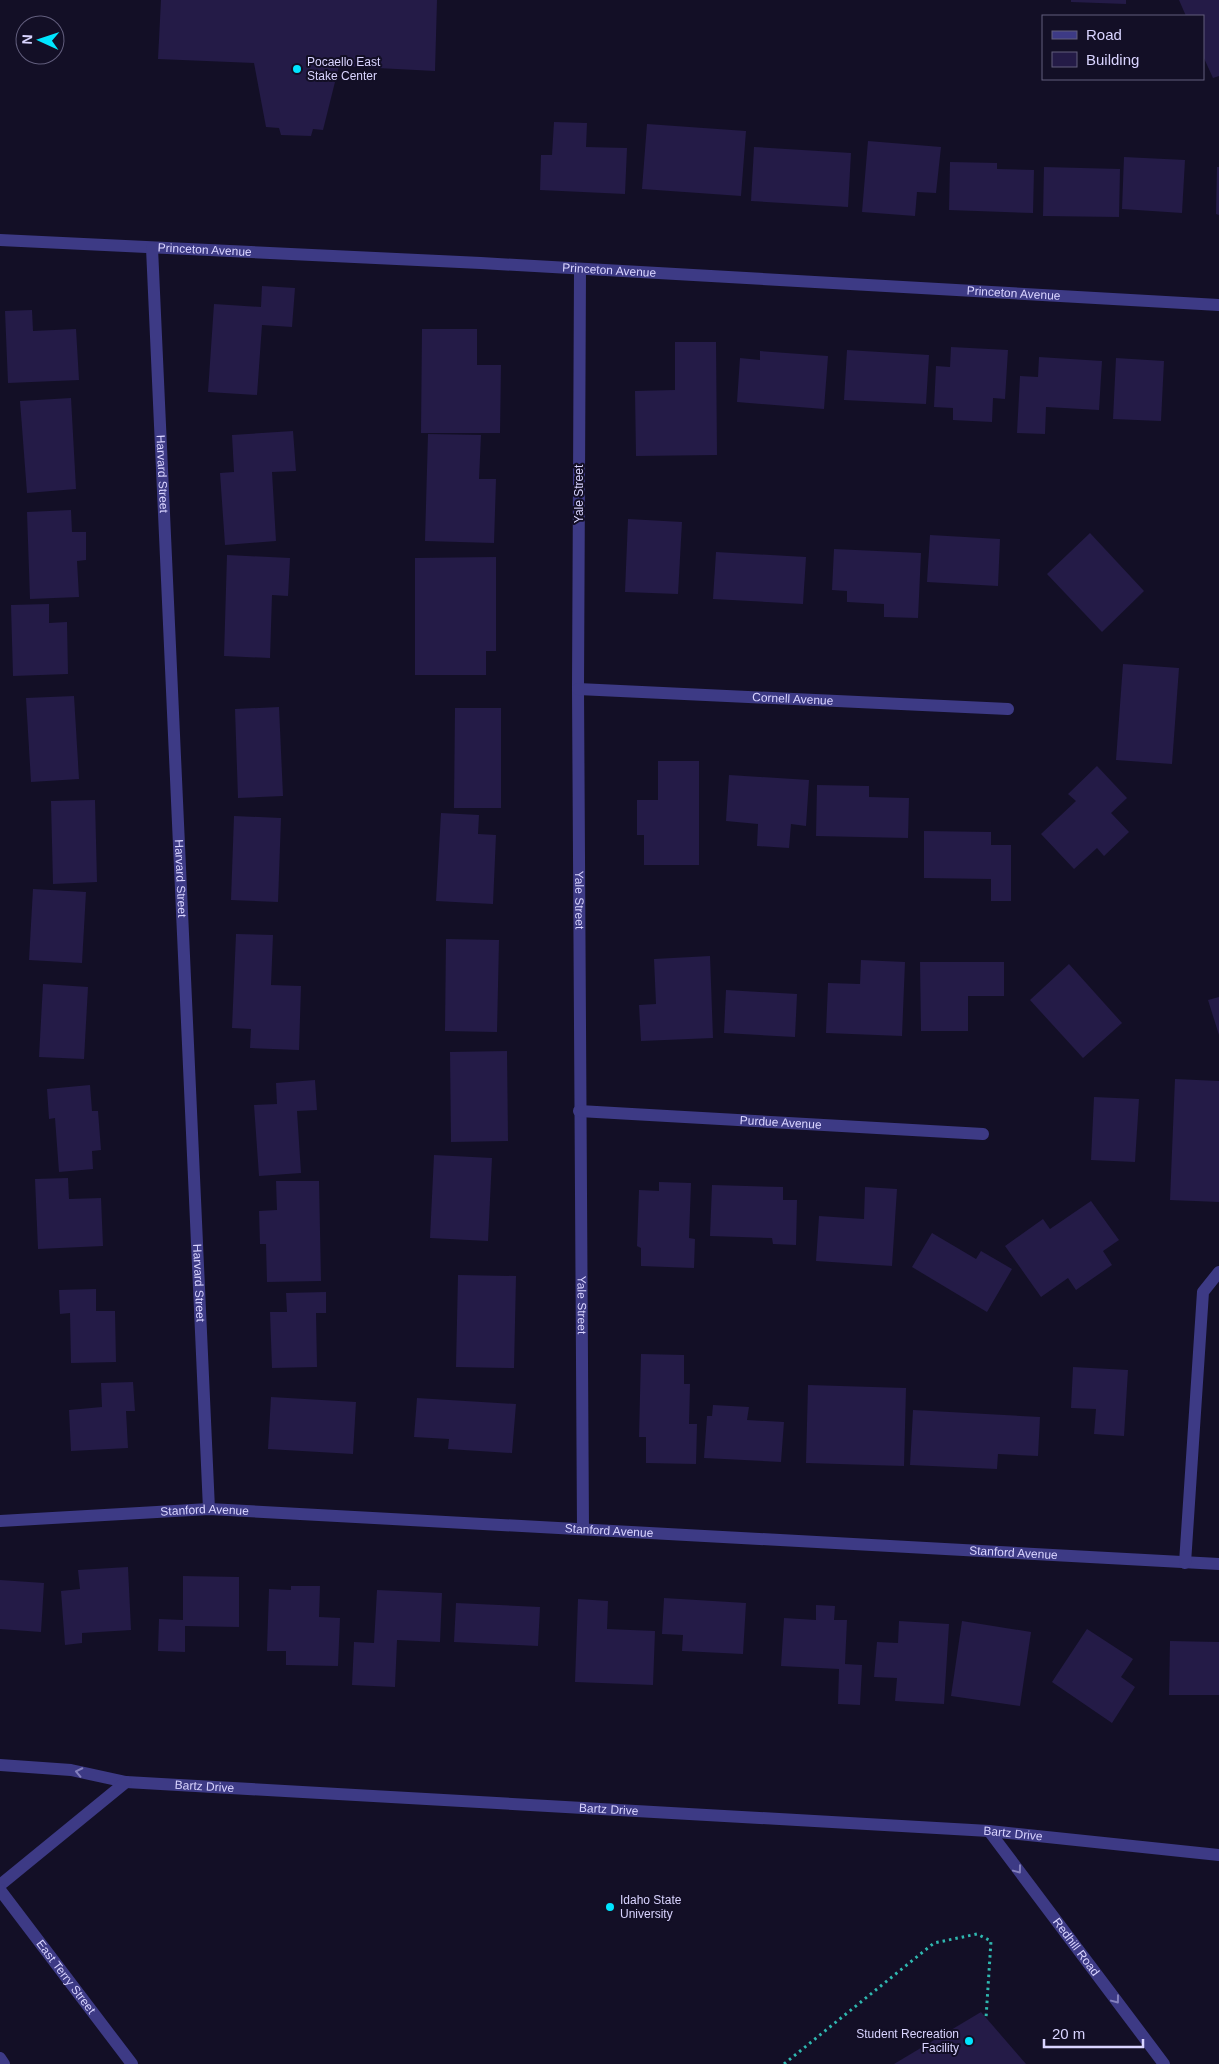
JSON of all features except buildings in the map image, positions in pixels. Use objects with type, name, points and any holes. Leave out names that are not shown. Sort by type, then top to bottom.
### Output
[{"type":"street","name":"Princeton Avenue","points":[[0,240],[481,263],[1219,305]]},
{"type":"street","name":"Harvard Street","points":[[152,248],[209,1509]]},
{"type":"street","name":"Yale Street","points":[[580,270],[578,689],[579,1111],[583,1529]]},
{"type":"street","name":"Cornell Avenue","points":[[578,689],[1008,709]]},
{"type":"street","name":"Purdue Avenue","points":[[579,1111],[983,1134]]},
{"type":"street","points":[[1185,1563],[1203,1292],[1219,1272]]},
{"type":"street","name":"Stanford Avenue","points":[[0,1521],[209,1509],[1219,1564]]},
{"type":"street","name":"Bartz Drive","points":[[0,1764],[71,1770],[126,1782],[989,1830],[1219,1855]]},
{"type":"street","points":[[0,1885],[126,1782]]},
{"type":"street","name":"Redhill Road","points":[[989,1830],[1164,2064]]},
{"type":"street","name":"East Terry Street","points":[[0,1890],[132,2064]]},
{"type":"street","points":[[0,2058],[4,2064]]},
{"type":"path","points":[[784,2064],[934,1943],[977,1934],[991,1942],[986,2018]]},
{"type":"place","name":"Pocaello East Stake Center","points":[[297,69]]},
{"type":"place","name":"Idaho State University","points":[[610,1907]]},
{"type":"place","name":"Student Recreation Facility","points":[[969,2041]]}]
